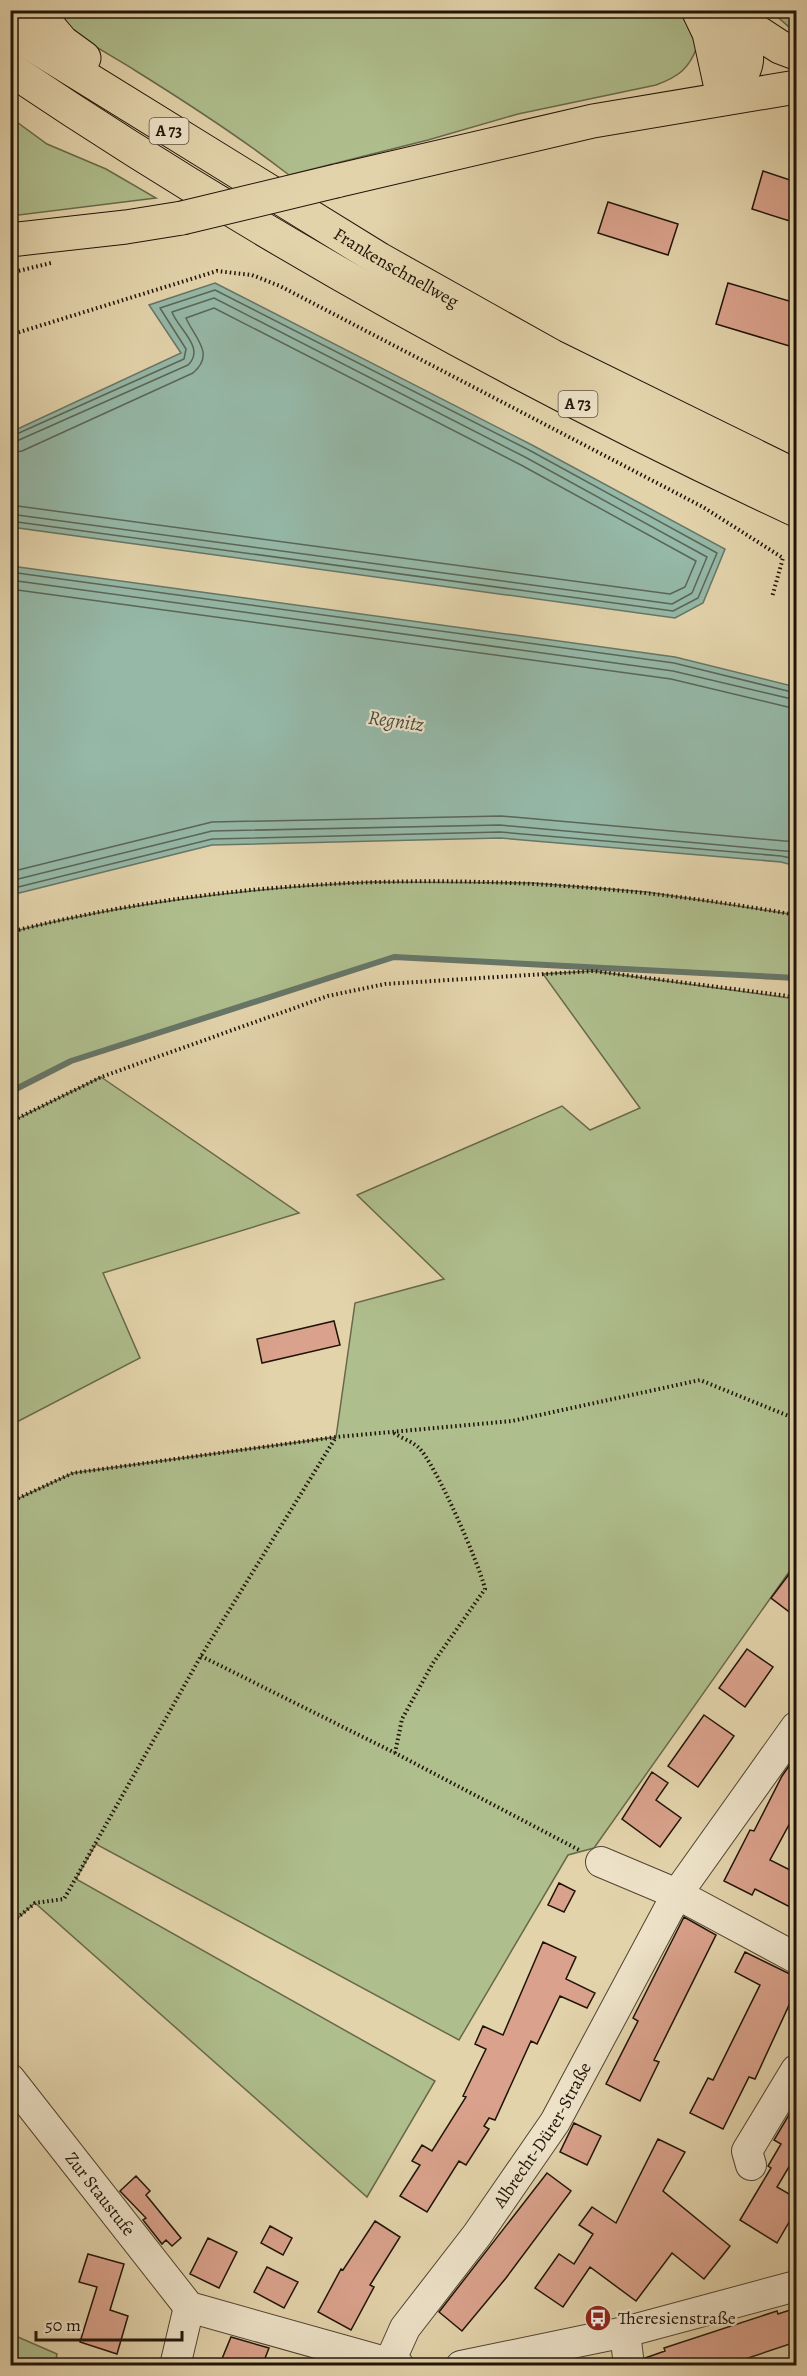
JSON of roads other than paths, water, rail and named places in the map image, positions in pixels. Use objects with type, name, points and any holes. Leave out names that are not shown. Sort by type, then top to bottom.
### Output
[{"type":"main road","points":[[35,10],[62,42],[84,59],[104,91]]},
{"type":"main road","points":[[698,10],[710,33],[723,98]]},
{"type":"main road","points":[[723,98],[742,77],[748,58],[730,14]]},
{"type":"main road","points":[[730,14],[780,47],[796,53]]},
{"type":"main road","name":"Frankenschnellweg","points":[[10,30],[104,91],[399,271],[552,356],[796,476]]},
{"type":"main road","name":"Frankenschnellweg","points":[[10,69],[364,289],[552,390],[796,510]]},
{"type":"main road","points":[[10,240],[105,230],[182,218],[593,121],[796,87]]},
{"type":"street","name":"Albrecht-Dürer-Straße","points":[[392,2365],[405,2328],[477,2235],[555,2122],[677,1894],[794,1737]]},
{"type":"street","points":[[601,1862],[677,1894],[796,1958]]},
{"type":"street","points":[[751,2165],[747,2151],[796,2070]]},
{"type":"street","name":"Zur Staustufe","points":[[10,2079],[189,2307]]},
{"type":"street","points":[[461,2366],[625,2332],[796,2286]]},
{"type":"street","points":[[175,2366],[189,2307],[392,2365]]},
{"type":"street","points":[[625,2332],[629,2366]]},
{"type":"water","points":[[215,283],[532,445],[725,549],[703,603],[675,618],[11,527],[11,432],[181,353],[149,305]]},
{"type":"water","name":"Regnitz","points":[[11,566],[675,657],[796,687],[796,866],[781,862],[500,838],[212,845],[11,895]]},
{"type":"waterway","points":[[10,1092],[71,1061],[394,957],[796,978]]},
{"type":"place","name":"Theresienstraße","points":[[598,2318]]}]
